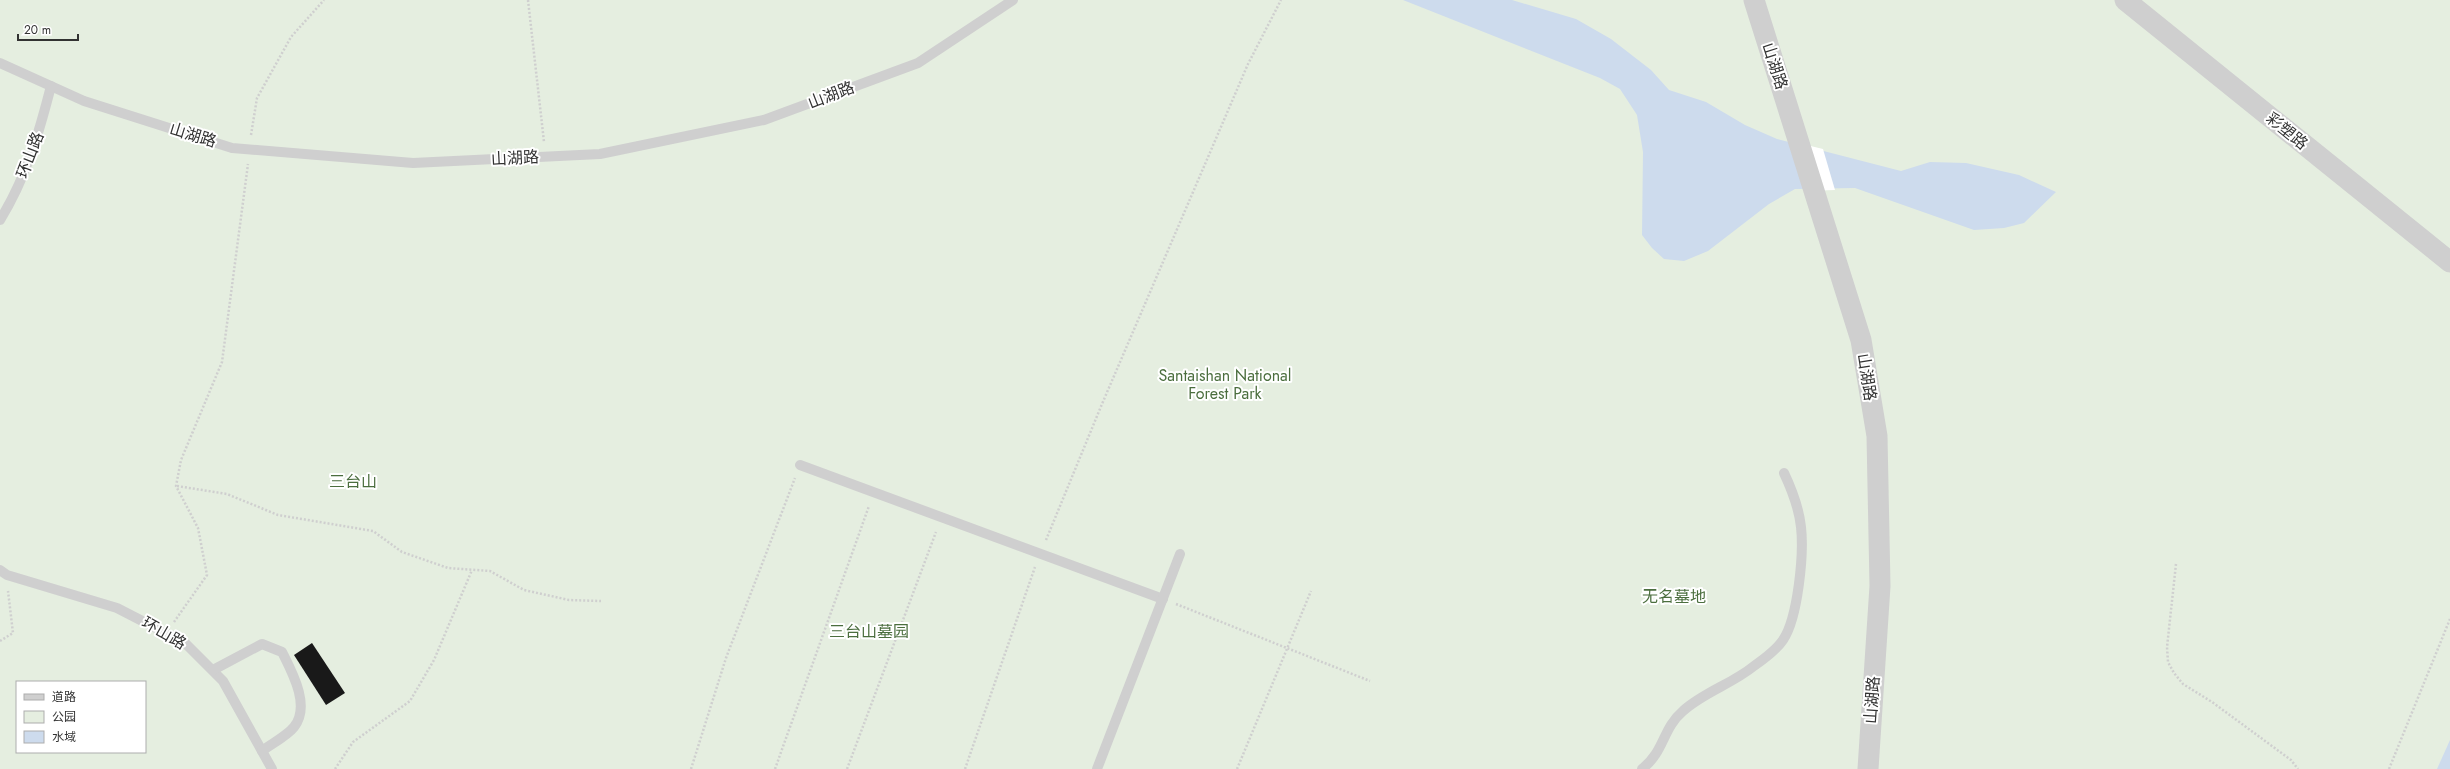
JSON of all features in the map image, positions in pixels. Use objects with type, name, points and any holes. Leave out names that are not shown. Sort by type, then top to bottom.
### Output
[{"type":"street","name":"山湖路","points":[[1754,0],[1861,340],[1877,436],[1880,586],[1868,769]]},
{"type":"street","name":"彩塑路","points":[[2125,0],[2450,262]]},
{"type":"lane","name":"山湖路","points":[[0,62],[91,103],[232,148],[413,163],[600,154],[764,120],[918,63],[1013,0]]},
{"type":"lane","name":"环山路","points":[[0,220],[10,205],[35,147],[51,86]]},
{"type":"lane","points":[[800,465],[942,516],[1163,599]]},
{"type":"lane","points":[[1642,769],[1658,753],[1671,722],[1675,718],[1711,690],[1754,667],[1783,641],[1789,628],[1799,586],[1801,528],[1795,496],[1784,473]]},
{"type":"lane","points":[[1097,769],[1180,554]]},
{"type":"lane","name":"环山路","points":[[3,573],[117,608],[185,643],[223,681],[272,769]]},
{"type":"lane","points":[[213,670],[262,644],[282,652],[296,680],[301,706],[294,727],[262,751]]},
{"type":"path","points":[[167,633],[207,575],[198,528],[176,486],[181,460],[222,362],[249,149],[257,98],[291,37],[324,0]]},
{"type":"path","points":[[528,0],[545,156]]},
{"type":"path","points":[[965,769],[1040,553],[1105,397],[1248,64],[1281,0]]},
{"type":"path","points":[[691,769],[726,658],[800,465]]},
{"type":"path","points":[[176,486],[227,494],[278,515],[373,531],[402,552],[448,568],[490,571],[524,590],[569,600],[600,601]]},
{"type":"path","points":[[775,769],[874,491]]},
{"type":"path","points":[[847,769],[942,516]]},
{"type":"path","points":[[2176,564],[2167,647],[2168,662],[2174,673],[2183,684],[2212,702],[2291,760],[2298,769]]},
{"type":"path","points":[[335,769],[353,742],[410,701],[434,660],[472,570]]},
{"type":"path","points":[[0,641],[13,633],[3,573]]},
{"type":"path","points":[[1237,769],[1311,591]]},
{"type":"path","points":[[1163,599],[1370,681]]},
{"type":"path","points":[[2389,769],[2450,619]]},
{"type":"green space","name":"Santaishan National Forest Park","points":[[0,0],[2450,0],[2450,769],[0,769]]},
{"type":"water","points":[[1403,0],[1512,0],[1576,19],[1611,39],[1651,70],[1669,90],[1706,102],[1745,125],[1777,139],[1901,171],[1930,162],[1966,163],[2019,175],[2056,192],[2024,223],[2004,228],[1974,230],[1855,188],[1795,189],[1769,204],[1708,251],[1684,261],[1664,259],[1652,248],[1642,235],[1643,152],[1637,115],[1620,89],[1600,78]]},
{"type":"water","points":[[2450,740],[2450,769],[2437,769]]},
{"type":"pier","points":[[1790,141],[1823,149],[1835,190],[1805,191]]},
{"type":"building","points":[[312,643],[345,693],[326,705],[294,655]]},
{"type":"park label","name":"三台山","points":[[353,481]]},
{"type":"park label","name":"无名墓地","points":[[1674,596]]},
{"type":"park label","name":"三台山墓园","points":[[869,631]]}]
